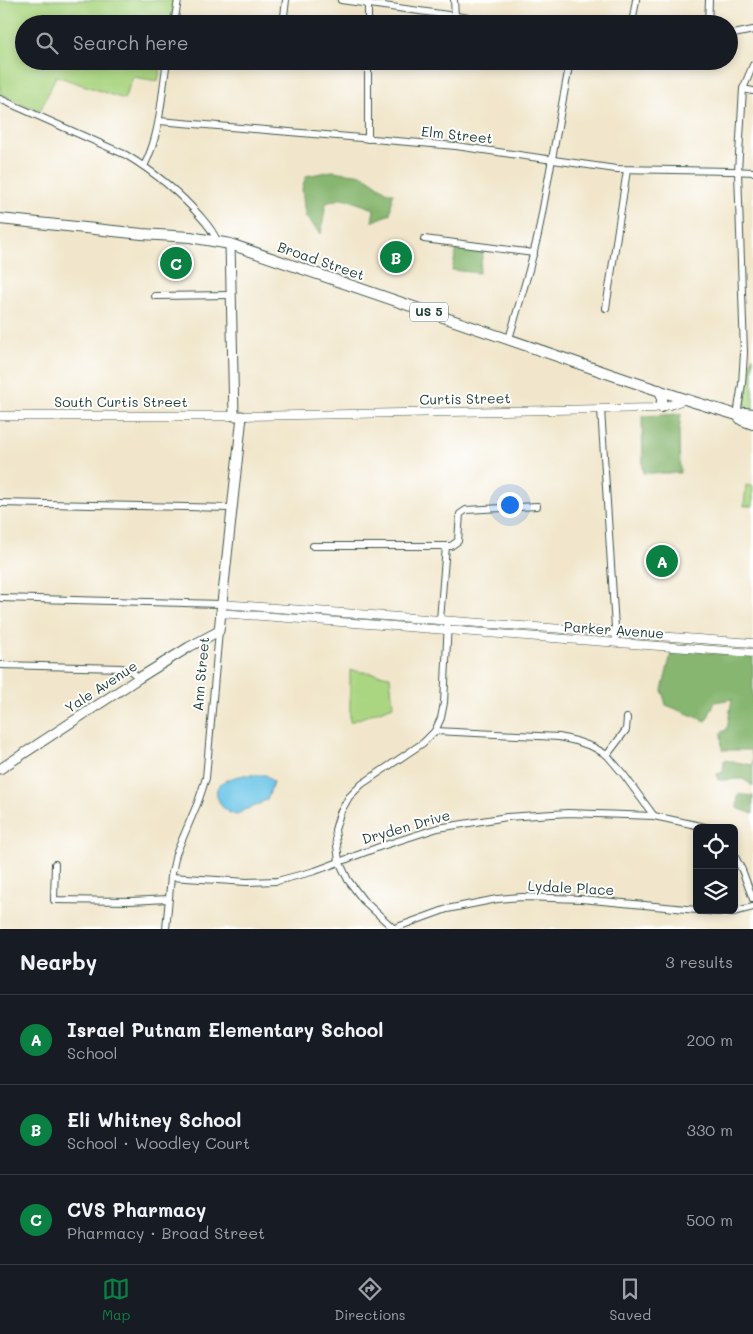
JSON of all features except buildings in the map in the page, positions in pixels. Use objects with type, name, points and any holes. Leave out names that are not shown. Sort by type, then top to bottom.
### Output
[{"type":"main road","name":"Broad Street","points":[[0,219],[217,240],[737,415],[742,420],[753,424]]},
{"type":"main road","name":"Ann Street","points":[[219,631],[232,508],[238,416],[230,244]]},
{"type":"main road","points":[[659,390],[663,398],[661,408]]},
{"type":"main road","name":"Broad Street","points":[[737,415],[753,414]]},
{"type":"main road","name":"Yale Avenue","points":[[0,769],[139,678],[219,631]]},
{"type":"street","points":[[176,15],[178,0]]},
{"type":"street","points":[[284,15],[286,0]]},
{"type":"street","points":[[341,0],[448,15]]},
{"type":"street","points":[[454,0],[455,15]]},
{"type":"street","points":[[634,15],[636,0]]},
{"type":"street","points":[[708,15],[709,0]]},
{"type":"street","points":[[368,4],[368,15]]},
{"type":"street","points":[[738,33],[753,30]]},
{"type":"street","points":[[737,415],[744,353],[738,171],[743,89],[753,65]]},
{"type":"street","points":[[144,166],[159,121],[166,70]]},
{"type":"street","points":[[368,70],[368,139]]},
{"type":"street","points":[[509,339],[534,253],[568,70]]},
{"type":"street","points":[[743,89],[753,91]]},
{"type":"street","points":[[0,99],[126,155],[144,166],[186,201],[210,227],[217,240]]},
{"type":"street","name":"Elm Street","points":[[159,121],[456,146],[627,170],[753,172]]},
{"type":"street","points":[[606,308],[627,170]]},
{"type":"street","points":[[424,239],[534,253]]},
{"type":"street","points":[[155,296],[231,295]]},
{"type":"street","points":[[744,353],[753,354]]},
{"type":"street","name":"Curtis Street","points":[[238,416],[661,408],[686,399]]},
{"type":"street","points":[[601,409],[616,643]]},
{"type":"street","name":"South Curtis Street","points":[[0,416],[238,416]]},
{"type":"street","points":[[0,503],[232,508]]},
{"type":"street","points":[[313,546],[451,546],[458,541],[460,514],[462,511],[537,506]]},
{"type":"street","points":[[392,929],[363,900],[348,880],[339,862],[335,830],[340,813],[348,797],[368,779],[423,743],[435,731],[441,718],[444,703],[448,630],[444,620],[446,546]]},
{"type":"street","points":[[0,598],[221,608]]},
{"type":"street","name":"Parker Avenue","points":[[221,608],[302,610],[753,643]]},
{"type":"street","name":"Parker Avenue","points":[[221,608],[301,619],[753,653]]},
{"type":"street","points":[[301,619],[302,610]]},
{"type":"street","points":[[373,625],[374,615]]},
{"type":"street","points":[[532,637],[533,627]]},
{"type":"street","name":"Ann Street","points":[[166,929],[168,899],[176,854],[206,778],[219,631]]},
{"type":"street","points":[[693,648],[694,639]]},
{"type":"street","points":[[0,665],[122,668],[131,671],[139,678]]},
{"type":"street","points":[[607,755],[626,730],[627,718]]},
{"type":"street","points":[[435,731],[559,738],[593,747],[607,755],[654,816]]},
{"type":"street","name":"Dryden Drive","points":[[171,877],[225,882],[277,881],[302,875],[438,828],[507,817],[568,813],[654,816],[695,824]]},
{"type":"street","points":[[738,862],[753,899]]},
{"type":"street","points":[[55,864],[54,900],[130,901],[168,899]]},
{"type":"street","name":"Lydale Place","points":[[392,929],[447,909],[497,899],[522,897],[581,899],[718,912],[733,912],[753,907]]},
{"type":"green space","points":[[0,0],[174,0],[172,15],[15,15],[15,70],[160,70],[158,81],[133,77],[124,99],[56,76],[40,111],[0,94]]},
{"type":"green space","points":[[332,171],[363,175],[389,193],[393,193],[390,214],[372,222],[374,209],[343,198],[326,203],[321,234],[305,216],[302,189],[306,176]]},
{"type":"green space","points":[[457,248],[483,252],[479,273],[452,270]]},
{"type":"green space","points":[[753,357],[753,411],[745,405]]},
{"type":"green space","points":[[681,414],[679,433],[680,473],[643,473],[642,416]]},
{"type":"green space","points":[[746,485],[753,486],[753,506],[744,506]]},
{"type":"green space","points":[[672,650],[753,656],[753,759],[751,750],[722,750],[721,733],[727,729],[732,699],[715,702],[706,721],[666,705],[662,690]]},
{"type":"green space","points":[[350,670],[390,676],[393,706],[350,722]]},
{"type":"green space","points":[[724,760],[753,765],[753,786],[743,779],[718,780],[717,774],[723,772]]},
{"type":"green space","points":[[738,794],[753,796],[753,814],[737,808]]},
{"type":"water","points":[[244,775],[266,775],[273,782],[267,799],[237,815],[228,812],[222,807],[217,790],[222,782]]},
{"type":"place","name":"Eli Whitney School","points":[[396,257]]},
{"type":"place","name":"CVS Pharmacy","points":[[176,263]]},
{"type":"place","name":"Israel Putnam Elementary School","points":[[662,561]]}]
